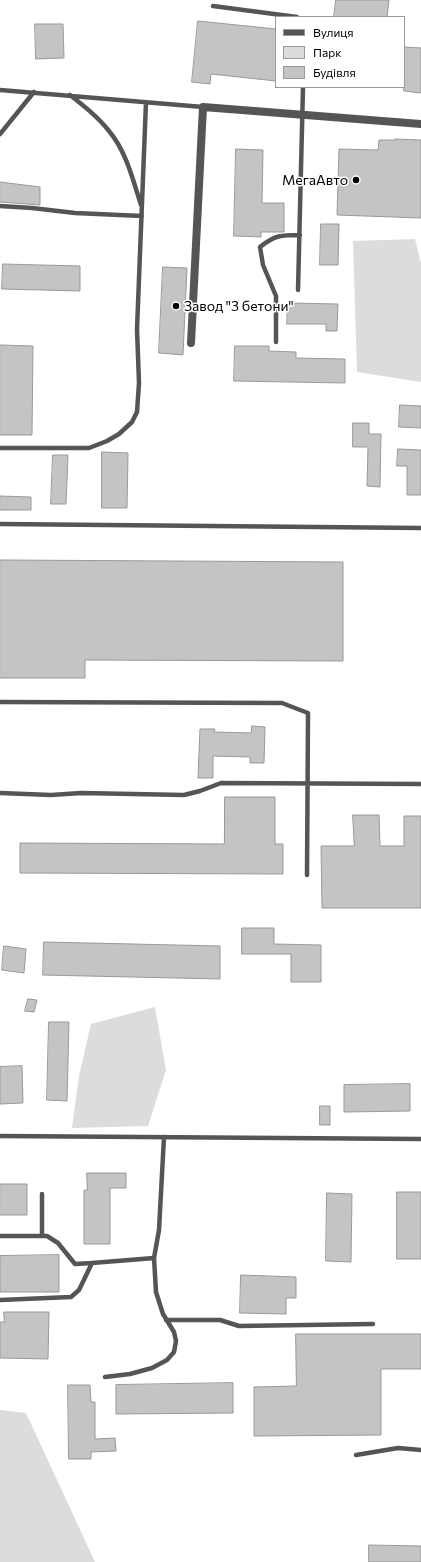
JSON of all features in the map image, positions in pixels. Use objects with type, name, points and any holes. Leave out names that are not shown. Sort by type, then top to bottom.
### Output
[{"type":"street","points":[[192,343],[203,107],[421,124]]},
{"type":"lane","points":[[213,6],[289,16]]},
{"type":"lane","points":[[298,290],[303,88]]},
{"type":"lane","points":[[0,90],[203,107]]},
{"type":"lane","points":[[0,134],[34,92]]},
{"type":"lane","points":[[70,95],[110,131],[123,154],[142,209]]},
{"type":"lane","points":[[0,448],[89,448],[107,441],[119,434],[132,422],[137,412],[139,383],[137,329],[146,102]]},
{"type":"lane","points":[[0,206],[75,213],[142,216]]},
{"type":"lane","points":[[276,342],[276,296],[263,265],[260,247],[272,238],[284,235],[300,235]]},
{"type":"lane","points":[[0,524],[421,528]]},
{"type":"lane","points":[[0,702],[282,703],[308,713],[307,875]]},
{"type":"lane","points":[[0,793],[51,795],[81,793],[184,795],[221,783],[421,784]]},
{"type":"lane","points":[[0,1136],[421,1139]]},
{"type":"lane","points":[[105,1377],[130,1374],[152,1368],[167,1360],[174,1352],[176,1341],[174,1332],[163,1314],[156,1292],[154,1258],[159,1230],[164,1137]]},
{"type":"lane","points":[[42,1194],[42,1235]]},
{"type":"lane","points":[[0,1236],[42,1235],[53,1238],[75,1264],[154,1258]]},
{"type":"lane","points":[[0,1300],[71,1297],[79,1290],[92,1263]]},
{"type":"lane","points":[[166,1320],[220,1320],[239,1326],[373,1324]]},
{"type":"lane","points":[[356,1455],[398,1448],[421,1450]]},
{"type":"green space","points":[[415,239],[421,263],[421,382],[357,372],[353,241]]},
{"type":"green space","points":[[155,1007],[166,1070],[148,1126],[72,1128],[79,1076],[91,1024]]},
{"type":"green space","points":[[0,1410],[26,1413],[95,1562],[0,1562]]},
{"type":"building","points":[[336,0],[389,0],[387,16],[334,16]]},
{"type":"building","points":[[198,21],[275,29],[275,81],[211,74],[210,84],[192,82]]},
{"type":"building","points":[[35,24],[63,24],[64,58],[36,59]]},
{"type":"building","points":[[405,47],[421,48],[421,93],[404,91]]},
{"type":"building","points":[[379,140],[421,140],[421,218],[337,215],[339,149],[378,150]]},
{"type":"building","points":[[236,149],[263,150],[262,203],[284,203],[284,232],[261,232],[261,237],[234,236]]},
{"type":"building","points":[[0,182],[40,187],[40,205],[0,202]]},
{"type":"building","points":[[321,224],[339,224],[338,265],[320,265]]},
{"type":"building","points":[[3,264],[80,266],[80,291],[2,289]]},
{"type":"building","points":[[163,267],[187,268],[183,355],[159,353]]},
{"type":"building","points":[[288,303],[338,304],[337,331],[326,331],[326,324],[287,324]]},
{"type":"building","points":[[0,345],[33,346],[32,435],[0,435]]},
{"type":"building","points":[[235,346],[269,346],[269,351],[296,352],[296,358],[345,359],[345,383],[234,381]]},
{"type":"building","points":[[400,405],[421,406],[421,428],[399,427]]},
{"type":"building","points":[[353,423],[369,423],[369,434],[381,434],[380,487],[367,486],[368,447],[353,447]]},
{"type":"building","points":[[398,449],[421,450],[421,495],[407,495],[407,466],[397,466]]},
{"type":"building","points":[[102,452],[128,453],[127,508],[102,508]]},
{"type":"building","points":[[53,455],[68,455],[66,504],[51,504]]},
{"type":"building","points":[[0,496],[31,497],[31,510],[0,510]]},
{"type":"building","points":[[0,560],[343,562],[343,661],[85,660],[85,678],[0,678]]},
{"type":"building","points":[[252,726],[265,727],[264,763],[250,763],[250,757],[213,756],[213,778],[198,778],[200,729],[215,729],[214,732],[251,733]]},
{"type":"building","points":[[225,797],[275,797],[275,844],[283,844],[283,874],[20,873],[20,843],[224,844]]},
{"type":"building","points":[[353,815],[379,815],[380,846],[404,846],[404,816],[421,816],[421,908],[322,908],[321,846],[354,846]]},
{"type":"building","points":[[242,928],[274,928],[274,944],[321,945],[321,982],[291,982],[291,954],[242,954]]},
{"type":"building","points":[[44,942],[220,946],[220,979],[43,975]]},
{"type":"building","points":[[4,946],[26,949],[24,973],[2,970]]},
{"type":"building","points":[[28,999],[37,1000],[34,1012],[25,1011]]},
{"type":"building","points":[[49,1022],[69,1022],[67,1101],[47,1100]]},
{"type":"building","points":[[22,1066],[23,1103],[0,1104],[0,1067]]},
{"type":"building","points":[[410,1084],[410,1111],[344,1112],[344,1085]]},
{"type":"building","points":[[320,1106],[330,1106],[330,1125],[320,1125]]},
{"type":"building","points":[[87,1173],[126,1173],[126,1188],[110,1188],[110,1244],[84,1244],[84,1190],[87,1190]]},
{"type":"building","points":[[0,1184],[27,1184],[27,1215],[0,1215]]},
{"type":"building","points":[[397,1192],[421,1192],[421,1259],[397,1259]]},
{"type":"building","points":[[327,1193],[352,1194],[351,1262],[326,1261]]},
{"type":"building","points":[[59,1255],[59,1292],[0,1292],[0,1256]]},
{"type":"building","points":[[241,1275],[296,1277],[296,1298],[286,1298],[286,1314],[240,1313]]},
{"type":"building","points":[[4,1312],[49,1312],[48,1359],[0,1358],[0,1322],[4,1322]]},
{"type":"building","points":[[296,1334],[421,1334],[421,1369],[381,1369],[381,1435],[254,1436],[254,1387],[296,1386]]},
{"type":"building","points":[[233,1383],[233,1413],[116,1414],[116,1385]]},
{"type":"building","points":[[68,1385],[90,1385],[91,1402],[95,1402],[95,1439],[115,1438],[116,1451],[91,1452],[91,1459],[69,1459]]},
{"type":"building","points":[[369,1545],[421,1546],[421,1562],[369,1562]]},
{"type":"place","name":"МегаАвто","points":[[356,180]]},
{"type":"place","name":"Завод \"3 бетони\"","points":[[176,306]]}]
